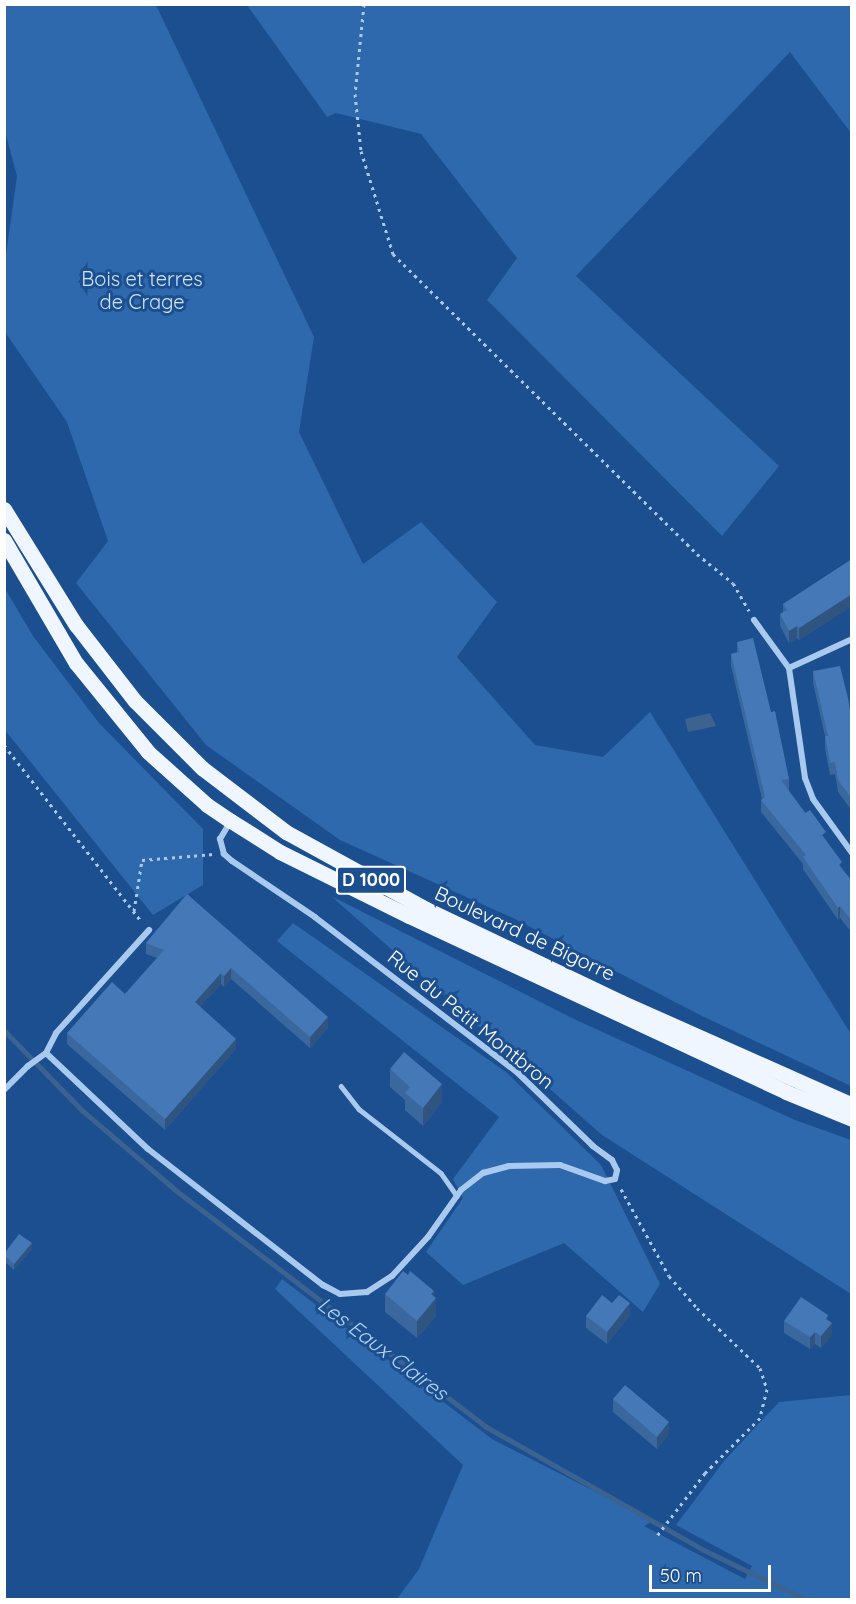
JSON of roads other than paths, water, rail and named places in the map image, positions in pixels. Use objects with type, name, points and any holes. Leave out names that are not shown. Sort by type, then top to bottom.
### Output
[{"type":"main road","name":"Boulevard de Bigorre","points":[[4,510],[76,625],[135,701],[202,768],[286,832],[426,909],[621,1002],[852,1105]]},
{"type":"main road","name":"Boulevard de Bigorre","points":[[4,540],[83,672],[148,752],[207,805],[280,852],[409,916],[786,1092],[852,1119]]},
{"type":"street","points":[[754,620],[789,668],[805,778],[813,800],[852,853]]},
{"type":"street","points":[[789,668],[852,639]]},
{"type":"street","name":"Rue du Petit Montbron","points":[[231,821],[220,839],[224,854],[315,917],[518,1073],[593,1146],[612,1160],[617,1170],[615,1179],[605,1181],[560,1165],[518,1165],[483,1173],[457,1196]]},
{"type":"street","points":[[4,1090],[43,1054],[56,1033],[149,930]]},
{"type":"street","points":[[43,1054],[148,1149],[323,1285],[339,1294],[367,1292],[392,1276],[428,1237],[457,1196]]},
{"type":"lane","points":[[341,1086],[359,1109],[441,1173],[457,1196]]},
{"type":"waterway","name":"Les Eaux Claires","points":[[4,1030],[83,1111],[177,1191],[485,1426],[704,1550],[807,1600]]},
{"type":"park label","name":"Bois et terres de Crage","points":[[142,290]]}]
